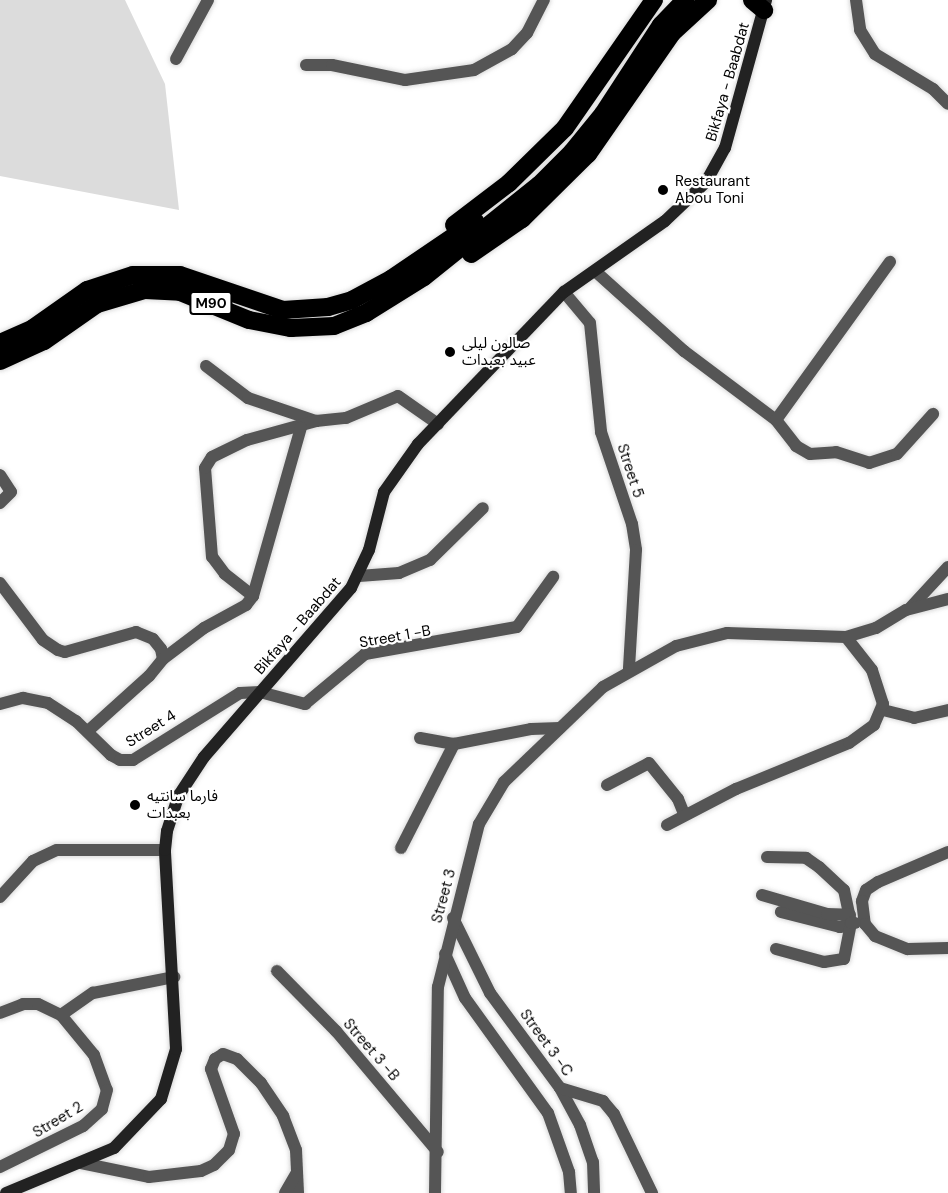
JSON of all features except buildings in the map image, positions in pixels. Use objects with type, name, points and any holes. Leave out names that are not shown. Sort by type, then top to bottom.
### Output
[{"type":"highway","points":[[403,271],[543,152],[595,87],[654,0]]},
{"type":"highway","name":"M90","points":[[0,343],[33,328],[87,290],[133,275],[180,275],[262,306],[304,310],[352,300],[403,271],[490,211],[562,148],[672,0]]},
{"type":"highway","name":"M90","points":[[0,361],[44,341],[96,304],[145,290],[180,292],[249,320],[305,330],[351,320],[424,278],[512,207],[572,152],[603,114],[661,25],[684,0]]},
{"type":"highway","points":[[424,278],[457,264],[541,203],[588,154],[672,33],[708,0]]},
{"type":"main road","name":"Bikfaya - Baabdat","points":[[6,1193],[81,1163],[129,1137],[161,1100],[177,1049],[165,850],[172,810],[183,787],[260,692],[333,612],[359,576],[384,492],[405,460],[564,292],[665,221],[690,199],[717,166],[761,3]]},
{"type":"street","points":[[176,59],[208,0]]},
{"type":"street","points":[[306,65],[332,65],[405,80],[474,70],[512,49],[527,33],[544,0]]},
{"type":"street","points":[[856,0],[860,30],[875,54],[933,88],[948,104]]},
{"type":"street","points":[[776,420],[890,262]]},
{"type":"street","points":[[595,270],[684,351],[776,420],[796,446],[810,454],[836,452],[869,463],[897,454],[933,414]]},
{"type":"street","name":"Street 5","points":[[564,292],[590,323],[601,432],[633,532],[636,550],[629,669]]},
{"type":"street","points":[[206,366],[248,398],[316,421]]},
{"type":"street","points":[[253,596],[225,574],[212,557],[205,468],[212,456],[253,438],[302,428],[316,421],[346,418],[398,396],[438,424]]},
{"type":"street","points":[[88,731],[163,659],[204,628],[246,605],[253,596],[302,428]]},
{"type":"street","points":[[0,476],[11,492],[0,503]]},
{"type":"street","points":[[359,576],[399,573],[430,560],[483,508]]},
{"type":"street","points":[[909,609],[948,567]]},
{"type":"street","name":"Street 1 -B","points":[[260,692],[305,704],[365,654],[517,627],[553,577]]},
{"type":"street","points":[[0,583],[43,640],[57,650],[65,652],[136,632],[153,639],[163,659]]},
{"type":"street","points":[[909,609],[948,599]]},
{"type":"street","name":"Street 3","points":[[435,1193],[438,1152],[438,987],[453,918],[486,809],[504,782],[603,687],[629,669],[707,636],[751,632],[846,637],[876,628],[909,609]]},
{"type":"street","points":[[667,825],[684,814],[849,743],[874,725],[883,710],[872,670],[846,637]]},
{"type":"street","name":"Street 4","points":[[0,704],[14,699],[38,700],[59,709],[88,731],[111,755],[120,760],[133,760],[226,698],[260,692]]},
{"type":"street","points":[[883,710],[914,718],[948,710]]},
{"type":"street","points":[[420,738],[454,744],[531,729],[560,729]]},
{"type":"street","points":[[400,848],[454,744]]},
{"type":"street","points":[[607,785],[649,763],[678,800],[684,814]]},
{"type":"street","points":[[0,897],[33,861],[57,850],[165,850]]},
{"type":"street","points":[[948,852],[866,890],[862,901],[865,924],[874,936],[908,949],[948,948]]},
{"type":"street","points":[[767,857],[806,858],[819,867],[844,890],[850,919],[844,959],[824,962],[776,949]]},
{"type":"street","points":[[762,895],[865,924]]},
{"type":"street","points":[[781,912],[840,927],[850,919]]},
{"type":"street","name":"Street 3 -C","points":[[453,918],[490,993],[560,1088],[587,1140],[593,1162],[594,1193]]},
{"type":"street","points":[[444,953],[465,998],[548,1113],[569,1172],[571,1193]]},
{"type":"street","name":"Street 3 -B","points":[[277,971],[336,1031],[438,1152]]},
{"type":"street","points":[[61,1015],[93,993],[174,977]]},
{"type":"street","name":"Street 2","points":[[0,1013],[23,1004],[38,1004],[61,1015],[94,1054],[104,1075],[106,1099],[102,1109],[83,1126],[0,1167]]},
{"type":"street","points":[[81,1163],[149,1177],[201,1171],[214,1166],[229,1150],[234,1134],[211,1069],[214,1059],[223,1054],[237,1059],[261,1083],[283,1116],[291,1134],[298,1170],[298,1193]]},
{"type":"street","points":[[560,1088],[594,1097],[614,1114],[652,1193]]},
{"type":"street","points":[[285,1193],[298,1170]]},
{"type":"shaded area","points":[[0,0],[125,0],[165,84],[179,210],[0,176]]},
{"type":"place","name":"Restaurant Abou Toni","points":[[663,190]]},
{"type":"place","name":"صالون ليلى عبيد بعبدات","points":[[450,352]]},
{"type":"place","name":"فارما سانتيه بعبدات","points":[[135,805]]}]
